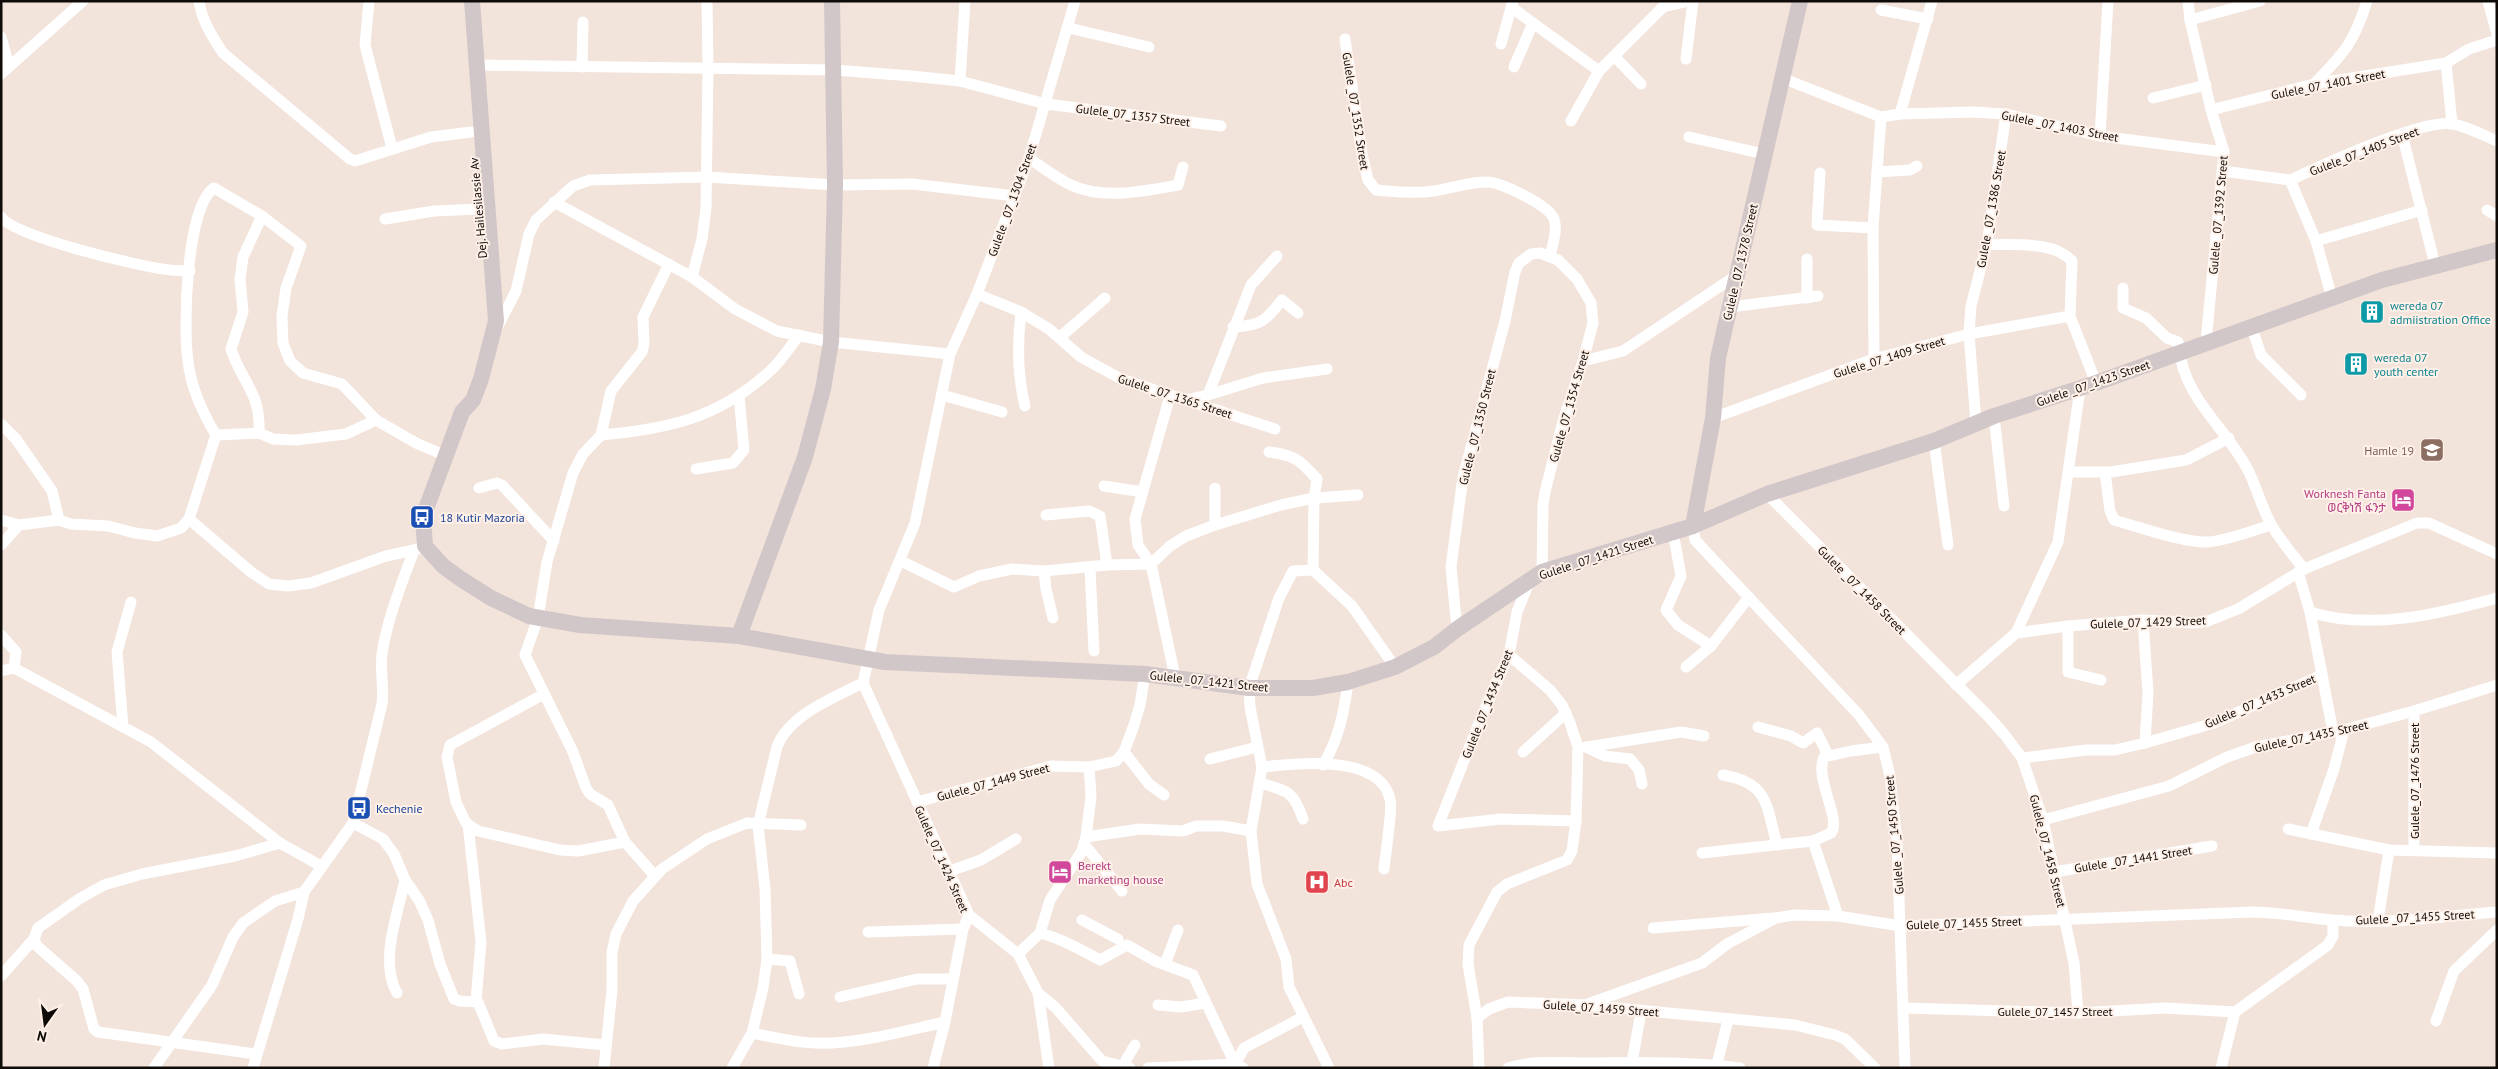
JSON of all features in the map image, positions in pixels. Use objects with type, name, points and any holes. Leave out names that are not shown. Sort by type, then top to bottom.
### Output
[{"type":"main road","name":"Dej. Hailesilassie Av","points":[[461,1],[487,314],[481,350],[462,412]]},
{"type":"main road","points":[[419,548],[423,517],[462,412],[473,400],[493,337],[496,321],[495,288],[475,66],[472,1]]},
{"type":"main road","points":[[739,636],[805,457],[823,389],[831,342],[835,185],[835,70],[832,1]]},
{"type":"main road","name":"Gulele _07_1378 Street","points":[[1693,526],[1713,418],[1718,358],[1800,1]]},
{"type":"main road","name":"Gulele _07_1423 Street","points":[[1693,526],[1767,494],[1934,441],[1994,416],[2080,389],[2251,325],[2382,280],[2497,250]]},
{"type":"main road","name":"Gulele _07_1421 Street","points":[[419,548],[476,589],[510,608],[538,618],[580,625],[739,636],[885,662],[1145,674],[1249,688],[1313,688],[1348,682],[1395,667],[1434,647],[1457,629],[1536,576],[1693,526]]},
{"type":"street","points":[[5,70],[83,1]]},
{"type":"street","points":[[200,1],[201,14],[210,34],[223,52],[346,157],[355,161],[430,137],[471,132]]},
{"type":"street","points":[[369,1],[364,45],[392,148]]},
{"type":"street","points":[[692,277],[705,223],[708,67],[706,1]]},
{"type":"street","points":[[960,81],[965,1]]},
{"type":"street","name":"Gulele _07_1304 Street","points":[[868,658],[879,610],[901,561],[915,523],[950,354],[977,294],[1029,158],[1069,28],[1075,1]]},
{"type":"street","points":[[1571,121],[1599,71],[1660,4],[1689,1]]},
{"type":"street","points":[[1686,59],[1693,1]]},
{"type":"street","points":[[1900,114],[1932,1]]},
{"type":"street","points":[[2100,136],[2108,1]]},
{"type":"street","name":"Gulele _07_1392 Street","points":[[2188,1],[2190,20],[2211,110],[2224,152],[2206,342]]},
{"type":"street","points":[[2190,20],[2260,1]]},
{"type":"street","points":[[2314,84],[2345,52],[2359,26],[2367,1]]},
{"type":"street","points":[[2488,1],[2497,34]]},
{"type":"street","points":[[1501,44],[1512,4],[1533,23],[1599,71]]},
{"type":"street","points":[[1881,10],[1894,7],[1928,19]]},
{"type":"street","points":[[582,67],[583,22]]},
{"type":"street","points":[[1514,67],[1533,23]]},
{"type":"street","points":[[1069,28],[1149,47]]},
{"type":"street","points":[[1,37],[5,70]]},
{"type":"street","name":"Gulele _07_1352 Street","points":[[1345,39],[1362,154],[1368,180],[1376,190],[1432,192],[1472,183],[1490,182],[1530,199],[1547,210],[1553,218],[1556,230],[1550,257]]},
{"type":"street","name":"Gulele_07_1401 Street","points":[[2211,110],[2314,84],[2446,63],[2469,49],[2497,40]]},
{"type":"street","points":[[1614,56],[1641,84]]},
{"type":"street","points":[[2446,63],[2452,124]]},
{"type":"street","name":"Gulele_07_1357 Street","points":[[475,66],[708,67],[835,70],[960,81],[1046,104],[1221,126]]},
{"type":"street","points":[[1782,78],[1881,117],[1873,228],[1874,359]]},
{"type":"street","points":[[2153,98],[2206,85]]},
{"type":"street","name":"Gulele _07_1403 Street","points":[[1881,117],[1900,114],[1973,112],[2006,114],[2100,136],[2224,152]]},
{"type":"street","name":"Gulele _07_1386 Street","points":[[1976,423],[1969,334],[1971,306],[1987,244],[2006,114]]},
{"type":"street","name":"Gulele_07_1405 Street","points":[[2290,180],[2402,134],[2428,126],[2452,124],[2497,141]]},
{"type":"street","points":[[2402,134],[2436,265]]},
{"type":"street","points":[[1689,137],[1764,154]]},
{"type":"street","points":[[1029,158],[1072,186],[1103,193],[1142,192],[1178,185],[1182,167]]},
{"type":"street","points":[[1877,172],[1910,170],[1917,166]]},
{"type":"street","points":[[1820,172],[1817,226],[1873,228]]},
{"type":"street","points":[[2223,172],[2290,180],[2316,241],[2332,298]]},
{"type":"street","points":[[493,337],[516,291],[532,226],[554,202],[573,186],[590,180],[706,178],[835,185],[912,184],[1015,196]]},
{"type":"street","points":[[216,435],[205,418],[196,396],[188,361],[186,322],[193,230],[212,189],[216,189],[262,216],[301,246],[286,288],[282,316],[283,343],[290,361],[303,373],[346,386],[376,420],[416,443],[446,456]]},
{"type":"street","points":[[554,202],[670,264],[755,321],[777,331],[831,342],[950,354]]},
{"type":"street","points":[[385,219],[434,211],[479,210]]},
{"type":"street","points":[[2316,241],[2422,210]]},
{"type":"street","points":[[259,433],[260,416],[256,398],[231,349],[243,312],[240,279],[242,257],[262,216]]},
{"type":"street","points":[[1,217],[18,230],[56,243],[164,270],[190,271]]},
{"type":"street","points":[[1987,244],[2049,247],[2063,252],[2072,261],[2070,316],[2096,383]]},
{"type":"street","name":"Gulele _07_1350 Street","points":[[1457,629],[1451,567],[1464,477],[1477,421],[1505,321],[1515,272],[1519,263],[1530,254],[1540,253],[1550,257]]},
{"type":"street","points":[[1208,395],[1251,284],[1268,263],[1277,256]]},
{"type":"street","name":"Gulele_07_1354 Street","points":[[1536,576],[1545,492],[1563,421],[1593,324],[1591,303],[1577,279],[1558,260],[1550,257]]},
{"type":"street","points":[[1730,307],[1812,297],[1807,260]]},
{"type":"street","points":[[655,876],[626,842],[608,805],[590,794],[586,788],[573,752],[525,655],[538,618],[540,594],[576,466],[601,435],[612,391],[642,352],[644,344],[643,317],[670,264]]},
{"type":"street","points":[[1583,361],[1623,351],[1737,275]]},
{"type":"street","points":[[2123,288],[2123,308],[2146,318],[2167,338],[2178,342],[2178,352],[2191,388],[2212,421],[2229,438],[2248,470],[2271,525],[2301,570],[2322,675],[2338,731],[2334,769],[2311,834]]},
{"type":"street","name":"Gulele _07_1365 Street","points":[[977,294],[1021,312],[1059,338],[1081,357],[1121,379],[1170,396],[1188,399],[1274,429]]},
{"type":"street","points":[[1059,338],[1105,298]]},
{"type":"street","points":[[1233,327],[1255,326],[1267,319],[1282,300],[1298,312]]},
{"type":"street","points":[[1021,312],[1017,345],[1018,378],[1025,406]]},
{"type":"street","name":"Gulele_07_1409 Street","points":[[1713,418],[1874,359],[1969,334],[2070,316]]},
{"type":"street","points":[[2251,325],[2261,355],[2301,395]]},
{"type":"street","points":[[601,435],[675,424],[719,409],[739,396],[771,370],[799,335]]},
{"type":"street","points":[[1188,399],[1264,378],[1328,369]]},
{"type":"street","points":[[1956,686],[2016,633],[2058,542],[2080,389]]},
{"type":"street","points":[[942,395],[1002,412]]},
{"type":"street","points":[[696,469],[733,463],[744,450],[739,396]]},
{"type":"street","points":[[1170,396],[1135,519],[1138,545],[1150,564],[1175,677]]},
{"type":"street","points":[[1994,416],[2004,506]]},
{"type":"street","points":[[216,435],[237,432],[259,433],[273,439],[296,440],[346,434],[376,420]]},
{"type":"street","points":[[1,424],[16,439],[52,491],[59,520]]},
{"type":"street","points":[[1,520],[19,525],[59,520],[71,524],[108,526],[157,536],[181,528],[188,519],[216,435]]},
{"type":"street","points":[[2069,472],[2105,472],[2153,467],[2186,460],[2229,438]]},
{"type":"street","points":[[1934,441],[1948,545]]},
{"type":"street","points":[[1269,452],[1286,454],[1299,459],[1317,479],[1314,498],[1314,570]]},
{"type":"street","points":[[2105,472],[2110,511],[2114,520],[2191,540],[2207,542],[2227,539],[2271,525]]},
{"type":"street","points":[[479,488],[497,483],[502,484],[554,541]]},
{"type":"street","points":[[1104,486],[1143,492]]},
{"type":"street","points":[[1215,488],[1215,525]]},
{"type":"street","name":"Gulele _07_1458 Street","points":[[1767,494],[1956,686]]},
{"type":"street","points":[[901,561],[954,587],[991,572],[1012,569],[1044,571],[1107,565],[1150,564],[1170,546],[1186,536],[1215,525],[1281,505],[1314,498],[1358,495]]},
{"type":"street","points":[[1046,515],[1089,511],[1100,516],[1107,565]]},
{"type":"street","points":[[188,519],[251,572],[269,584],[288,586],[311,583],[386,556],[419,548]]},
{"type":"street","name":"Gulele_07_1429 Street","points":[[2016,633],[2068,626],[2144,620],[2195,623],[2208,621],[2238,609],[2301,570],[2417,524],[2429,523],[2497,554]]},
{"type":"street","points":[[1,546],[19,525]]},
{"type":"street","name":"Gulele _07_1450 Street","points":[[1693,526],[1695,540],[1859,715],[1883,747],[1890,776],[1897,842],[1906,1068]]},
{"type":"street","points":[[1674,532],[1681,576],[1666,610],[1678,625],[1711,646]]},
{"type":"street","points":[[253,1068],[298,919],[304,892],[354,823],[382,704],[384,691],[381,667],[384,644],[419,548]]},
{"type":"street","points":[[1090,568],[1094,652]]},
{"type":"street","points":[[1329,1068],[1289,987],[1286,959],[1281,942],[1257,884],[1251,831],[1262,767],[1249,688],[1279,598],[1293,571],[1314,570],[1352,606],[1395,667]]},
{"type":"street","points":[[1044,571],[1053,618]]},
{"type":"street","name":"Gulele_07_1434 Street","points":[[1536,576],[1517,612],[1509,655],[1483,713],[1438,826],[1501,819],[1576,822]]},
{"type":"street","points":[[1686,667],[1711,646],[1749,597]]},
{"type":"street","points":[[2310,612],[2326,617],[2371,620],[2446,612],[2497,598]]},
{"type":"street","points":[[123,727],[117,652],[131,602]]},
{"type":"street","points":[[2144,620],[2148,693],[2145,743]]},
{"type":"street","points":[[2068,626],[2068,672],[2101,680]]},
{"type":"street","points":[[1,635],[16,652],[14,668]]},
{"type":"street","points":[[1479,1068],[1477,1018],[1468,964],[1469,945],[1497,892],[1507,884],[1567,860],[1572,851],[1583,747],[1562,705],[1550,690],[1509,655]]},
{"type":"street","points":[[732,1068],[752,1033],[763,988],[767,959],[764,889],[758,825],[781,735],[825,701],[863,683],[868,658]]},
{"type":"street","points":[[1,672],[14,668],[151,742],[280,843],[321,866]]},
{"type":"street","points":[[1145,674],[1140,705],[1124,752],[1138,771],[1164,795]]},
{"type":"street","name":"Gulele _07_1433 Street","points":[[2022,758],[2086,750],[2115,750],[2145,743],[2214,723],[2322,675]]},
{"type":"street","points":[[1323,765],[1332,750],[1343,717],[1348,682]]},
{"type":"street","name":"Gulele_07_1424 Street","points":[[863,683],[969,915],[963,929],[945,1022],[933,1068]]},
{"type":"street","name":"Gulele_07_1435 Street","points":[[2043,820],[2169,786],[2256,746],[2338,731],[2414,711],[2497,685]]},
{"type":"street","name":"Gulele_07_1458 Street","points":[[1956,686],[2004,734],[2022,758],[2043,820],[2065,920],[2077,980],[2078,1013]]},
{"type":"street","points":[[544,694],[450,745],[447,757],[456,802],[468,824],[481,942],[476,1000],[491,1036],[497,1043],[543,1039],[605,1044]]},
{"type":"street","name":"Gulele_07_1476 Street","points":[[2414,711],[2414,850]]},
{"type":"street","points":[[1523,752],[1566,713]]},
{"type":"street","points":[[1758,727],[1804,742],[1817,733],[1828,755]]},
{"type":"street","points":[[1583,747],[1681,732],[1704,736]]},
{"type":"street","points":[[1210,760],[1258,747]]},
{"type":"street","points":[[1583,747],[1604,756],[1630,759],[1639,770],[1642,784]]},
{"type":"street","points":[[1702,853],[1813,841],[1834,830],[1821,774],[1822,763],[1828,755],[1883,747]]},
{"type":"street","name":"Gulele_07_1449 Street","points":[[917,802],[1051,766],[1089,767],[1116,761],[1124,752]]},
{"type":"street","points":[[1262,767],[1290,764],[1323,765],[1363,769],[1378,777],[1390,800],[1384,869]]},
{"type":"street","points":[[1018,954],[1040,933],[1050,900],[1082,850],[1091,796],[1089,767]]},
{"type":"street","points":[[1722,775],[1742,778],[1760,791],[1777,845]]},
{"type":"street","points":[[1260,782],[1289,791],[1297,801],[1303,818]]},
{"type":"street","points":[[354,823],[383,838],[394,854],[405,880],[419,900],[428,920],[440,964],[454,999],[464,1002],[476,1000]]},
{"type":"street","points":[[468,824],[478,831],[560,850],[578,851],[626,842]]},
{"type":"street","points":[[604,1068],[605,1044],[610,1015],[611,966],[616,934],[633,900],[655,876],[683,854],[707,839],[734,827],[748,824],[801,825]]},
{"type":"street","points":[[1085,841],[1140,829],[1183,831],[1196,826],[1223,826],[1251,831]]},
{"type":"street","points":[[2288,829],[2389,850],[2497,853]]},
{"type":"street","points":[[950,871],[982,860],[1016,839]]},
{"type":"street","points":[[1085,841],[1122,891]]},
{"type":"street","points":[[1813,841],[1838,916]]},
{"type":"street","points":[[1,976],[34,939],[38,928],[79,898],[104,885],[142,874],[235,856],[280,843]]},
{"type":"street","name":"Gulele _07_1441 Street","points":[[2054,872],[2212,846]]},
{"type":"street","points":[[2378,921],[2389,850]]},
{"type":"street","points":[[397,993],[391,977],[391,949],[405,880]]},
{"type":"street","points":[[154,1068],[212,985],[233,937],[243,923],[275,901],[304,892]]},
{"type":"street","name":"Gulele_07_1455 Street","points":[[1584,1005],[1702,963],[1727,944],[1776,918],[1794,915],[1838,916],[1901,926],[2271,912],[2333,920]]},
{"type":"street","name":"Gulele _07_1455 Street","points":[[2333,920],[2378,921],[2497,912]]},
{"type":"street","points":[[969,915],[1018,954],[1038,993],[1049,1068]]},
{"type":"street","points":[[1653,928],[1776,918]]},
{"type":"street","points":[[1082,920],[1127,946],[1193,975],[1239,1066]]},
{"type":"street","points":[[2221,1068],[2235,1012],[2328,946],[2333,936],[2333,920]]},
{"type":"street","points":[[868,932],[963,929]]},
{"type":"street","points":[[1165,964],[1178,930]]},
{"type":"street","points":[[2436,1021],[2454,971],[2497,930]]},
{"type":"street","points":[[1040,933],[1057,938],[1090,953],[1100,960],[1106,958],[1117,941]]},
{"type":"street","points":[[34,939],[37,946],[77,980],[83,989],[94,1028],[98,1032],[256,1054]]},
{"type":"street","points":[[767,959],[790,961],[799,994]]},
{"type":"street","points":[[840,997],[917,979],[952,979]]},
{"type":"street","points":[[1038,993],[1056,1008],[1102,1060],[1128,1068]]},
{"type":"street","name":"Gulele_07_1459 Street","points":[[1477,1018],[1489,1009],[1508,1002],[1584,1005],[1641,1012],[1662,1012],[1728,1020],[1795,1025],[1845,1039],[1875,1068]]},
{"type":"street","points":[[1158,1005],[1181,1006],[1206,1003]]},
{"type":"street","name":"Gulele_07_1457 Street","points":[[1904,1008],[2078,1013],[2165,1008],[2235,1012]]},
{"type":"street","points":[[1631,1065],[1641,1012]]},
{"type":"street","points":[[1239,1066],[1244,1048],[1303,1017]]},
{"type":"street","points":[[1716,1066],[1728,1020]]},
{"type":"street","points":[[752,1033],[798,1042],[831,1043],[945,1022]]},
{"type":"street","points":[[1128,1068],[1126,1060],[1135,1044]]},
{"type":"street","points":[[1508,1068],[1521,1064],[1716,1066],[1740,1068]]},
{"type":"street","points":[[1148,1068],[1239,1066]]},
{"type":"place","name":"wereda 07 admiistration Office","points":[[2372,312]]},
{"type":"place","name":"wereda 07 youth center","points":[[2356,364]]},
{"type":"place","name":"Hamle 19","points":[[2432,450]]},
{"type":"place","name":"Worknesh Fanta ወርቅነሽ ፋንታ","points":[[2403,500]]},
{"type":"place","name":"18 Kutir Mazoria","points":[[422,517]]},
{"type":"place","name":"Kechenie","points":[[359,808]]},
{"type":"place","name":"Berekt marketing house","points":[[1060,872]]},
{"type":"place","name":"Abc","points":[[1317,882]]}]
